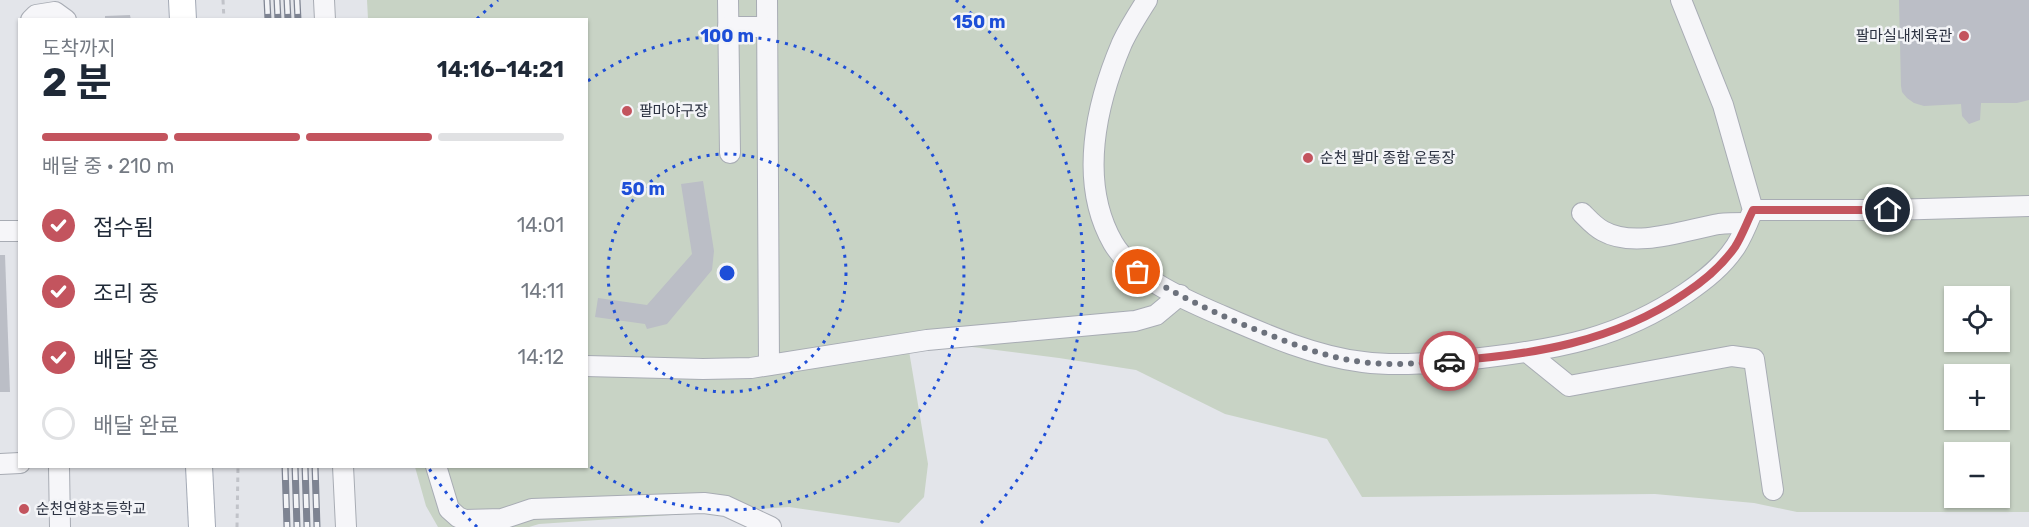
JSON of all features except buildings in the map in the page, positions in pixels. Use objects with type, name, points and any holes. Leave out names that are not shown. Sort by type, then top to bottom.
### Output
[{"type":"main road","points":[[182,0],[183,18]]},
{"type":"main road","points":[[199,468],[202,527]]},
{"type":"street","points":[[324,0],[325,18]]},
{"type":"street","points":[[728,0],[730,153]]},
{"type":"street","points":[[767,0],[770,365]]},
{"type":"street","points":[[1146,0],[1123,41],[1109,77],[1100,110],[1094,161],[1097,205],[1114,245],[1138,272],[1231,320],[1301,347],[1355,361],[1392,364],[1527,352],[1572,345],[1610,333],[1666,307],[1720,266],[1736,246],[1750,216],[1723,105],[1681,0]]},
{"type":"street","points":[[33,18],[36,15],[55,12],[63,18]]},
{"type":"street","points":[[728,27],[767,27]]},
{"type":"street","points":[[1582,213],[1601,230],[1630,238],[1670,235],[1750,216],[1866,210],[2029,207]]},
{"type":"street","points":[[0,231],[18,231]]},
{"type":"street","points":[[588,366],[728,369],[770,365],[927,340],[1135,321],[1156,315],[1180,295]]},
{"type":"street","points":[[1527,352],[1569,386],[1732,356],[1754,359],[1773,490]]},
{"type":"street","points":[[0,464],[18,463]]},
{"type":"street","points":[[59,468],[60,527]]},
{"type":"street","points":[[343,468],[346,527]]},
{"type":"street","points":[[437,468],[449,509],[465,520],[502,519],[532,509],[704,503],[726,506],[771,527]]},
{"type":"path","points":[[223,0],[224,18]]},
{"type":"path","points":[[237,527],[238,468]]},
{"type":"green space","name":"순천 팔마 종합 운동장","points":[[367,0],[2029,0],[2029,512],[1797,512],[1754,503],[1655,494],[1362,497],[1327,439],[1225,414],[1136,370],[940,343],[909,351],[928,464],[924,497],[899,523],[789,507],[539,524],[529,527],[438,527],[426,506],[415,468],[588,468],[588,18],[368,18]]},
{"type":"railway","points":[[267,0],[268,18]]},
{"type":"railway","points":[[277,0],[278,18]]},
{"type":"railway","points":[[287,0],[288,18]]},
{"type":"railway","points":[[297,0],[298,18]]},
{"type":"railway","points":[[285,468],[287,527]]},
{"type":"railway","points":[[295,468],[297,527]]},
{"type":"railway","points":[[305,468],[307,527]]},
{"type":"railway","points":[[315,468],[317,527]]},
{"type":"way so far","points":[[1138,272],[1204,308],[1240,324],[1338,358],[1392,364],[1449,361]]},
{"type":"place","name":"팔마실내체육관","points":[[1964,36]]},
{"type":"place","name":"팔마야구장","points":[[627,111]]},
{"type":"place","name":"순천 팔마 종합 운동장","points":[[1308,158]]},
{"type":"place","name":"순천연향초등학교","points":[[24,509]]},
{"type":"route","points":[[1449,361],[1572,345],[1637,322],[1666,307],[1720,266],[1736,246],[1753,210],[1888,210]]}]
